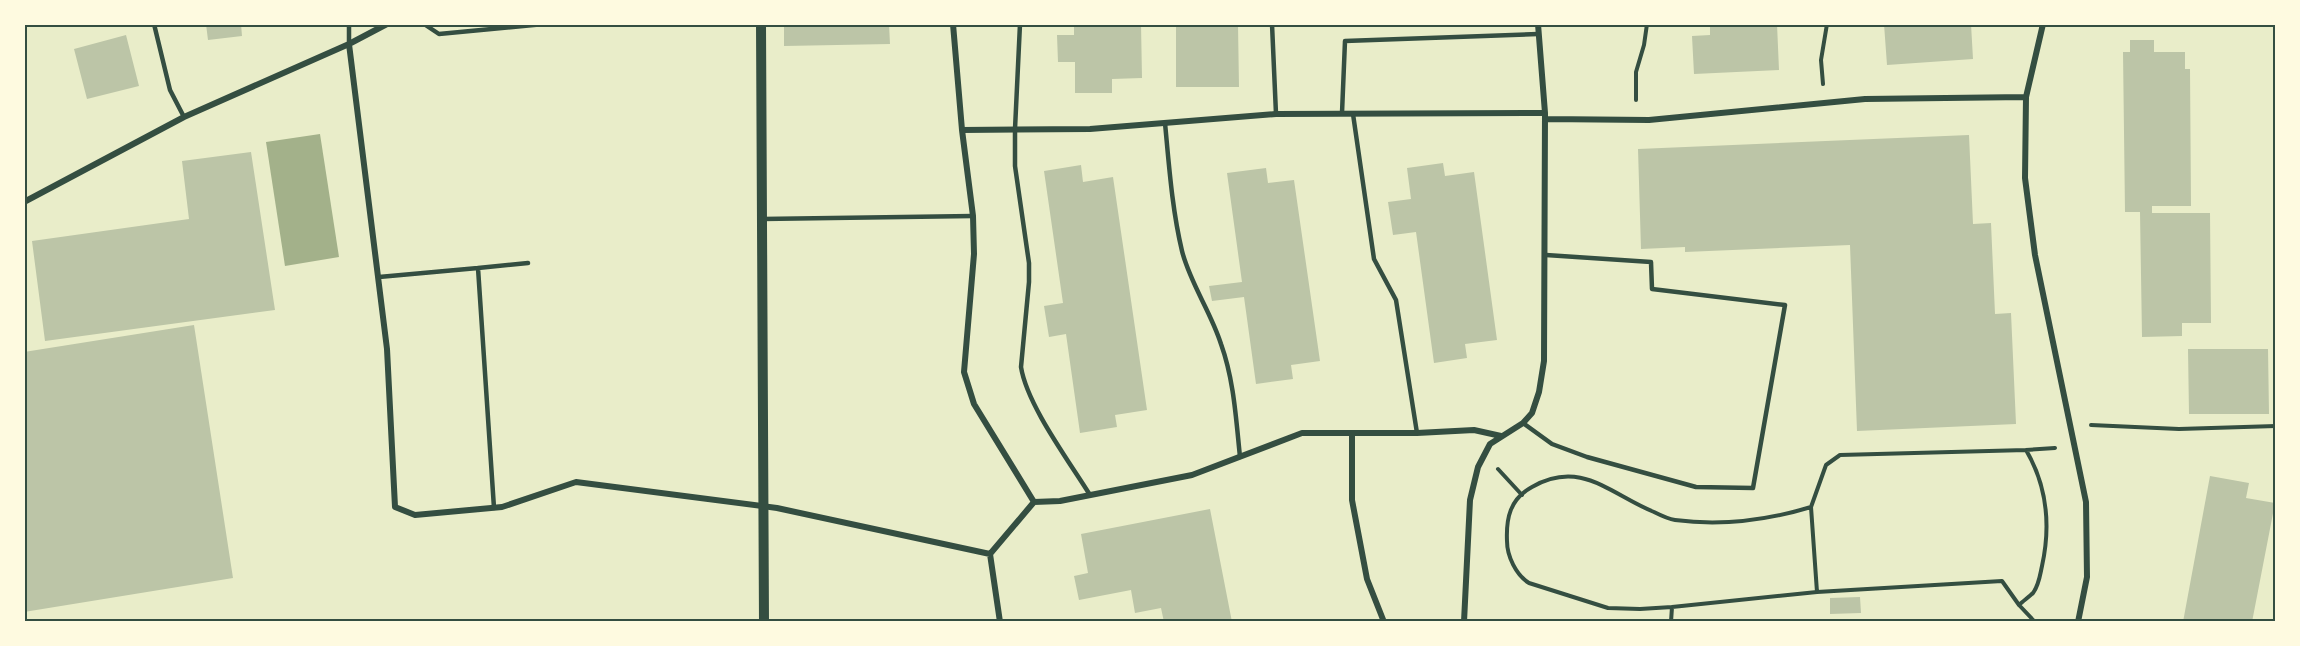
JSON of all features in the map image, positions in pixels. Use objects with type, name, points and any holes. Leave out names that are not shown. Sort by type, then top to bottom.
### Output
[{"type":"street","points":[[24,202],[184,117],[349,44],[387,24]]},
{"type":"street","points":[[761,24],[764,622]]},
{"type":"street","points":[[953,24],[962,130],[973,216],[974,254],[964,372],[974,404],[1034,502]]},
{"type":"street","points":[[1464,622],[1470,500],[1478,467],[1490,444],[1523,423],[1532,413],[1544,361],[1545,116],[1538,24]]},
{"type":"street","points":[[2043,24],[2026,97],[2025,178],[2036,255],[2086,502],[2087,577],[2078,622]]},
{"type":"street","points":[[349,44],[387,349],[395,507],[415,515],[494,508],[576,482],[763,506],[990,554]]},
{"type":"street","points":[[962,130],[1090,129],[1276,114],[1342,113],[1545,116],[1636,120],[1865,99],[2026,97]]},
{"type":"street","points":[[1000,622],[990,554],[1034,502],[1060,501],[1192,475],[1302,433],[1417,433],[1474,430],[1501,436]]},
{"type":"street","points":[[1352,433],[1352,500],[1367,579],[1384,622]]},
{"type":"lane","points":[[153,24],[170,90],[184,117]]},
{"type":"lane","points":[[349,44],[350,24]]},
{"type":"lane","points":[[424,24],[440,34],[544,24]]},
{"type":"lane","points":[[1020,24],[1015,166],[1029,263],[1021,360],[1023,380],[1030,398],[1090,495]]},
{"type":"lane","points":[[1272,24],[1276,114]]},
{"type":"lane","points":[[1342,113],[1344,40],[1538,34]]},
{"type":"lane","points":[[1353,114],[1374,260],[1396,300],[1417,433]]},
{"type":"lane","points":[[1165,123],[1181,249],[1187,268],[1221,343],[1228,366],[1240,457]]},
{"type":"lane","points":[[761,219],[973,216]]},
{"type":"lane","points":[[1523,423],[1552,444],[1598,460],[1696,487],[1753,488],[1785,305],[1652,289],[1651,262],[1546,255]]},
{"type":"lane","points":[[379,277],[528,262]]},
{"type":"lane","points":[[478,268],[494,508]]},
{"type":"path","points":[[1636,120],[1636,72],[1647,24]]},
{"type":"path","points":[[1824,102],[1821,60],[1827,24]]},
{"type":"path","points":[[2091,425],[2179,429],[2276,426]]},
{"type":"path","points":[[1817,592],[1810,507],[1826,465],[1840,455],[2057,448]]},
{"type":"path","points":[[2019,605],[2033,592],[2039,579],[2045,554],[2048,514],[2035,466],[2026,450]]},
{"type":"path","points":[[1496,467],[1522,495]]},
{"type":"path","points":[[1810,507],[1760,519],[1673,520],[1636,505],[1608,488],[1579,477],[1564,475],[1550,477],[1529,488],[1515,501],[1506,519],[1507,550],[1521,578],[1529,583],[1608,608],[1672,607],[1817,592],[2002,581],[2019,605],[2035,622]]},
{"type":"path","points":[[1671,622],[1672,607]]},
{"type":"shaded area","points":[[320,134],[339,257],[285,266],[266,142]]},
{"type":"building","points":[[206,24],[241,24],[242,36],[208,40]]},
{"type":"building","points":[[784,24],[889,24],[890,44],[784,46]]},
{"type":"building","points":[[1074,24],[1141,24],[1142,78],[1112,79],[1112,93],[1075,93],[1075,62],[1058,62],[1057,35],[1074,35]]},
{"type":"building","points":[[1710,24],[1777,24],[1779,70],[1694,74],[1692,36],[1710,35]]},
{"type":"building","points":[[1884,24],[1971,24],[1973,59],[1887,65]]},
{"type":"building","points":[[1176,25],[1238,25],[1239,87],[1176,87]]},
{"type":"building","points":[[126,35],[139,86],[87,99],[74,49]]},
{"type":"building","points":[[2130,40],[2154,40],[2154,52],[2185,52],[2185,69],[2190,69],[2191,206],[2152,206],[2152,213],[2210,213],[2211,323],[2182,323],[2182,336],[2142,337],[2140,212],[2125,212],[2123,52],[2130,52]]},
{"type":"building","points":[[1969,135],[1973,224],[1991,223],[1995,314],[2011,313],[2016,424],[1857,431],[1850,245],[1685,252],[1685,247],[1641,249],[1638,149]]},
{"type":"building","points":[[251,152],[275,310],[45,341],[32,241],[189,219],[182,161]]},
{"type":"building","points":[[1443,163],[1445,176],[1474,172],[1497,340],[1465,344],[1467,358],[1434,363],[1416,232],[1393,235],[1388,202],[1411,199],[1407,168]]},
{"type":"building","points":[[1081,165],[1083,182],[1113,177],[1147,410],[1115,415],[1117,427],[1080,433],[1066,334],[1049,337],[1044,306],[1063,303],[1044,171]]},
{"type":"building","points":[[1266,168],[1268,183],[1294,180],[1320,361],[1291,365],[1293,379],[1256,384],[1244,297],[1212,301],[1209,286],[1242,282],[1227,173]]},
{"type":"building","points":[[194,325],[233,578],[24,612],[24,352]]},
{"type":"building","points":[[2188,349],[2268,349],[2269,414],[2189,414]]},
{"type":"building","points":[[2210,476],[2249,483],[2246,498],[2275,503],[2252,622],[2183,622]]},
{"type":"building","points":[[1210,509],[1232,622],[1164,622],[1161,608],[1135,613],[1131,590],[1079,600],[1074,576],[1088,573],[1081,534]]},
{"type":"building","points":[[1860,597],[1861,613],[1830,614],[1830,598]]}]
